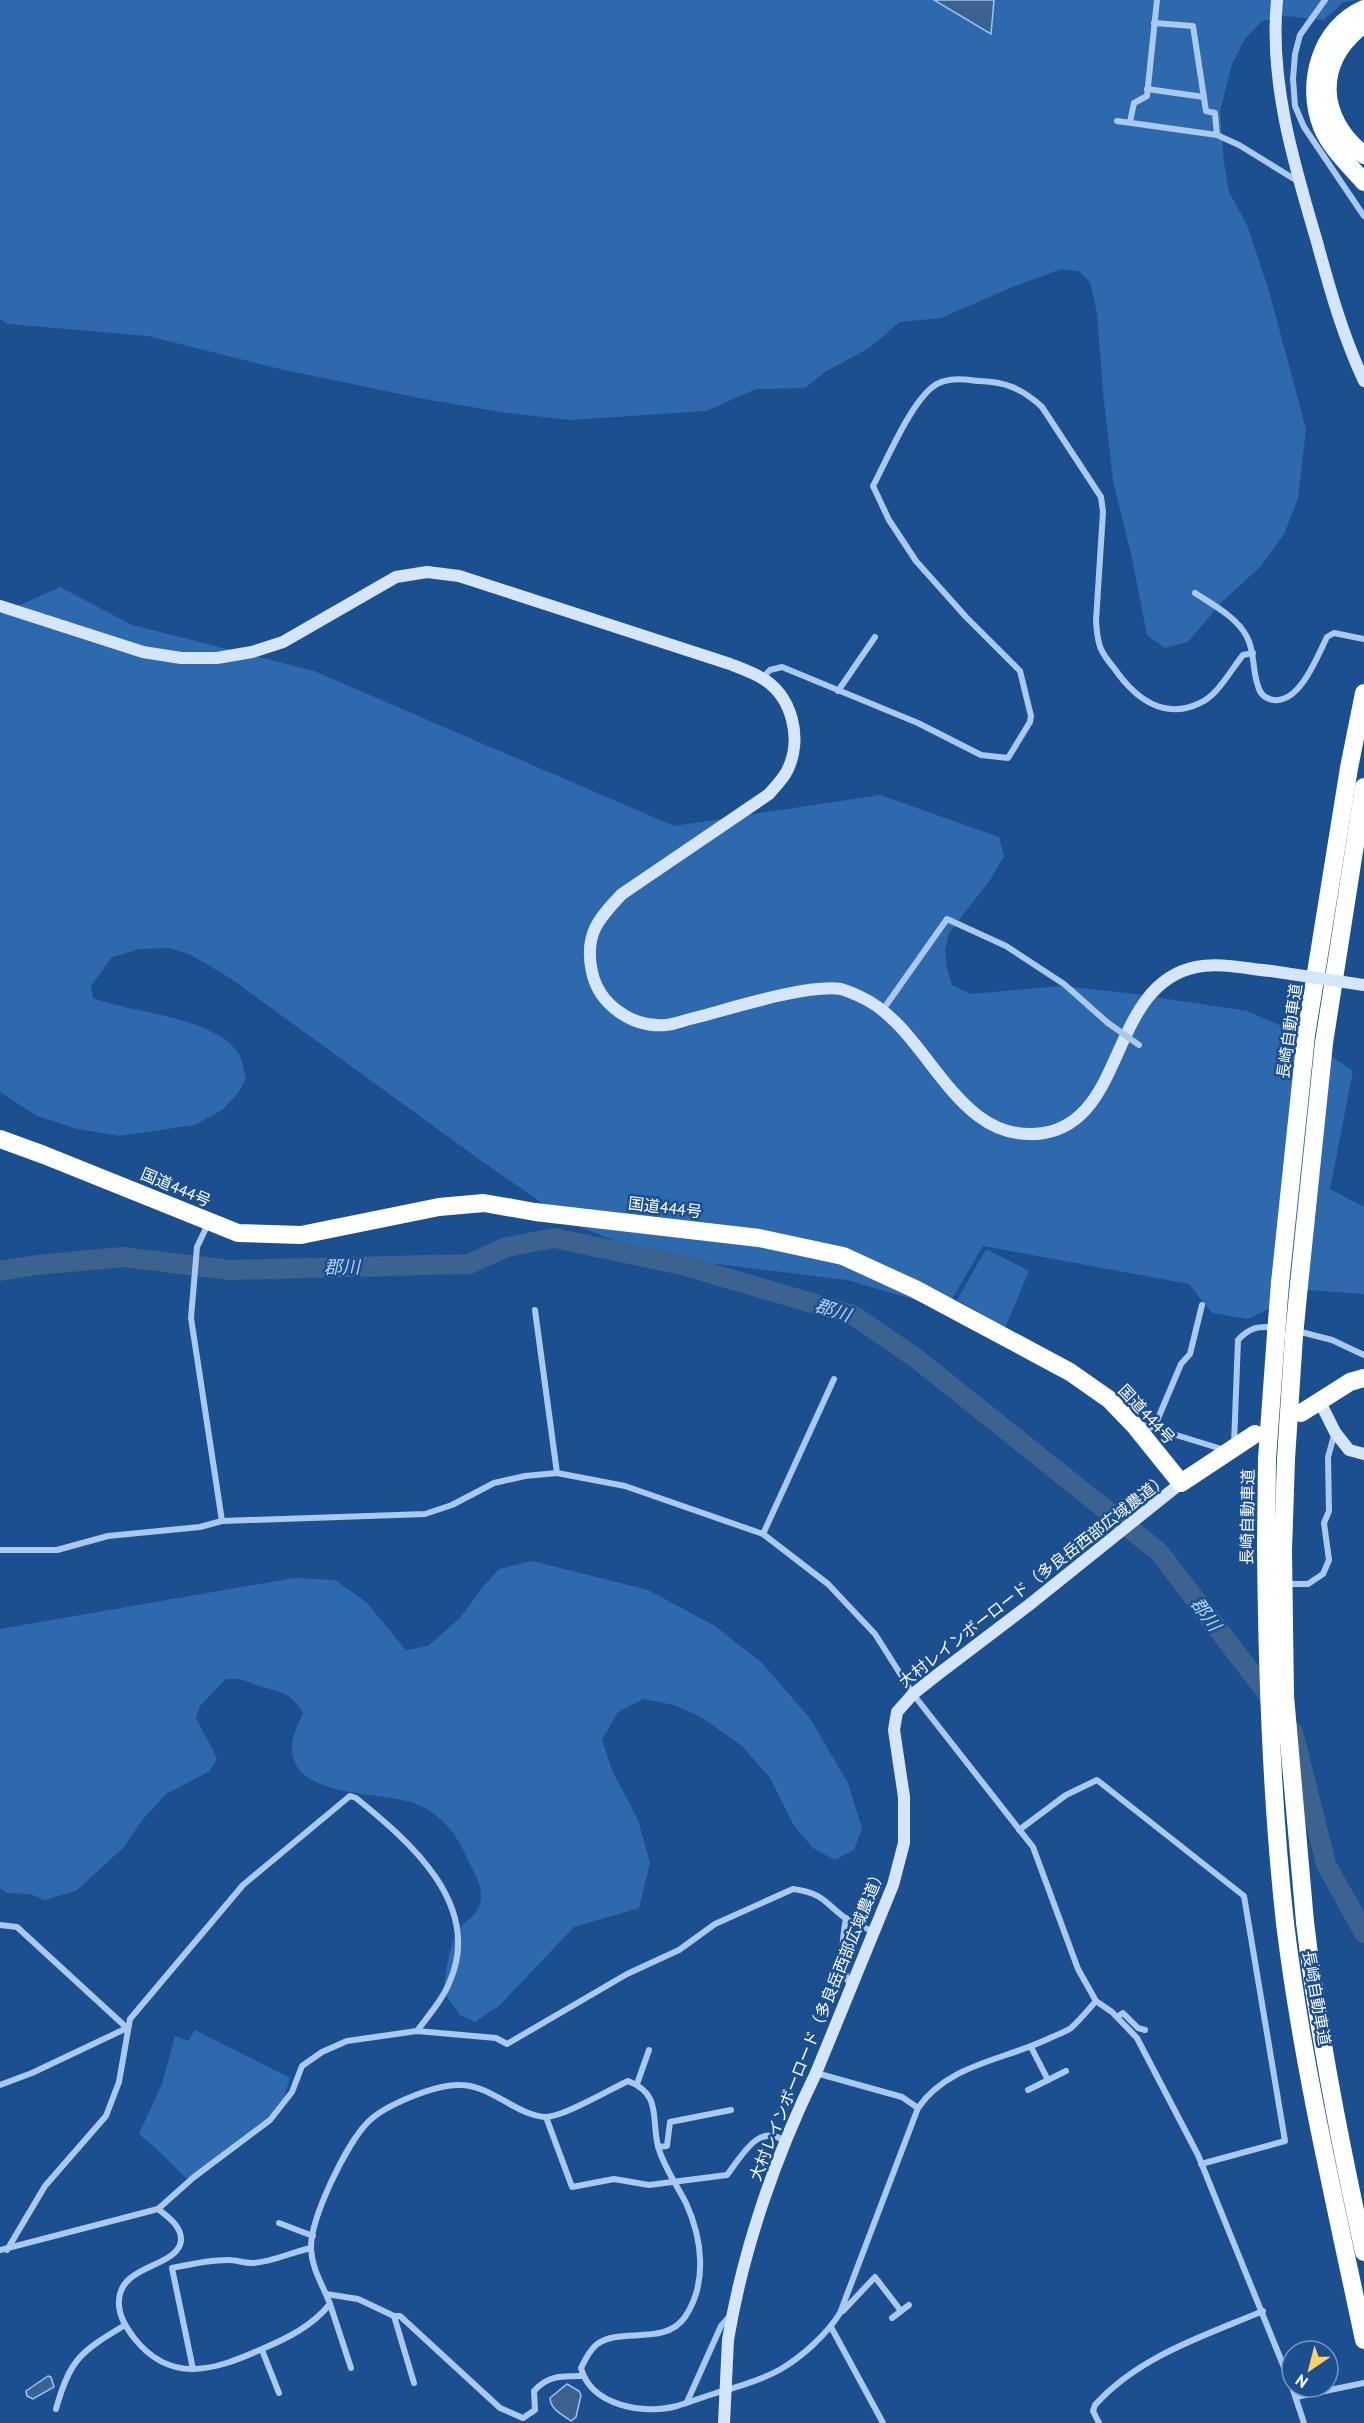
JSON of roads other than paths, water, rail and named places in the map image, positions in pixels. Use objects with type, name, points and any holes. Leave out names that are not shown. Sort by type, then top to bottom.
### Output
[{"type":"highway","points":[[1364,9],[1357,12],[1330,35],[1317,66],[1313,92],[1322,127],[1342,158],[1364,182]]},
{"type":"highway","points":[[1364,24],[1347,37],[1330,65],[1327,92],[1333,120],[1347,142],[1364,155]]},
{"type":"highway","name":"長崎自動車道","points":[[1364,693],[1349,768],[1306,1035],[1280,1283],[1285,1335],[1286,1459],[1274,1547],[1267,1685],[1278,1855],[1291,1972],[1331,2142],[1364,2252]]},
{"type":"highway","name":"長崎自動車道","points":[[1285,1335],[1299,1285],[1324,1042],[1364,787]]},
{"type":"highway","name":"国道444号","points":[[0,1139],[238,1233],[301,1235],[439,1208],[484,1203],[535,1212],[759,1238],[843,1256],[915,1289],[1070,1372],[1110,1400],[1181,1483]]},
{"type":"highway","points":[[1301,1413],[1350,1382],[1364,1378]]},
{"type":"highway","points":[[1181,1483],[1255,1434]]},
{"type":"highway","name":"長崎自動車道","points":[[1274,1547],[1285,1696],[1311,1975],[1331,2142],[1364,2340]]},
{"type":"street","points":[[1130,122],[1134,103],[1147,96],[1157,0]]},
{"type":"street","points":[[1277,0],[1275,21],[1278,71],[1290,147],[1341,327],[1364,381]]},
{"type":"street","points":[[1325,0],[1300,35],[1294,54],[1293,79],[1296,106],[1304,127],[1364,216]]},
{"type":"street","points":[[1154,22],[1193,26],[1206,111],[1215,113],[1217,135]]},
{"type":"street","points":[[1147,89],[1204,97]]},
{"type":"street","points":[[1117,120],[1217,135],[1239,145],[1299,182]]},
{"type":"street","points":[[762,678],[770,670],[782,667],[918,723],[981,755],[1008,758],[1030,722],[1020,671],[966,617],[916,561],[889,520],[873,486],[919,400],[939,382],[951,379],[996,382],[1015,387],[1029,395],[1042,407],[1101,497],[1103,512],[1097,637],[1102,651],[1133,693],[1161,707],[1176,709],[1201,703],[1214,694],[1243,655],[1253,653]]},
{"type":"street","points":[[0,606],[143,652],[181,658],[217,657],[252,652],[283,642],[396,578],[426,572],[459,576],[730,664],[762,678],[775,689],[786,704],[795,727],[794,751],[786,772],[770,794],[622,894],[604,913],[593,930],[589,955],[594,978],[602,997],[620,1013],[641,1023],[666,1025],[809,990],[841,989],[865,998],[882,1011],[907,1035],[942,1079],[976,1115],[997,1127],[1022,1134],[1046,1132],[1070,1122],[1091,1104],[1104,1083],[1138,1010],[1154,988],[1173,975],[1196,967],[1217,965],[1364,985]]},
{"type":"street","points":[[1195,593],[1236,622],[1247,636],[1253,653],[1257,685],[1261,693],[1269,699],[1287,698],[1297,691],[1327,638],[1334,633],[1364,639]]},
{"type":"street","points":[[838,691],[875,637]]},
{"type":"street","points":[[882,1011],[947,919],[1006,946],[1064,984],[1108,1023],[1138,1045]]},
{"type":"street","points":[[209,1222],[197,1247],[191,1318],[222,1521]]},
{"type":"street","points":[[1154,1428],[1181,1364],[1190,1354],[1202,1305]]},
{"type":"street","points":[[535,1310],[557,1473]]},
{"type":"street","points":[[1130,1421],[1231,1449],[1238,1340],[1246,1331],[1266,1326],[1307,1332],[1364,1355]]},
{"type":"street","points":[[763,1534],[834,1379]]},
{"type":"street","points":[[1320,1402],[1335,1432],[1349,1450],[1364,1454]]},
{"type":"street","points":[[1255,1581],[1308,1584],[1323,1574],[1329,1560],[1324,1523],[1329,1511],[1328,1457],[1335,1432]]},
{"type":"street","points":[[0,1550],[57,1550],[108,1536],[200,1527],[222,1521],[425,1514],[452,1505],[494,1484],[525,1476],[557,1473],[625,1486],[763,1534],[828,1584],[875,1634],[912,1694],[1033,1847],[1078,1969],[1096,2001],[1117,2017],[1137,2038],[1168,2094],[1201,2164],[1280,2356]]},
{"type":"street","name":"大村レインボーロード（多良岳西部広域農道）","points":[[724,2423],[728,2340],[758,2219],[787,2142],[875,1932],[893,1885],[904,1843],[904,1797],[894,1730],[897,1712],[912,1694],[1181,1483]]},
{"type":"street","points":[[1019,1830],[1066,1795],[1097,1780],[1244,1896],[1285,2141],[1201,2164]]},
{"type":"street","points":[[4,2250],[45,2186],[106,2116],[118,2082],[129,2019],[243,1885],[350,1796],[356,1798],[410,1845],[448,1898],[458,1923],[459,1950],[450,1981],[417,2031]]},
{"type":"street","points":[[4,2250],[158,2209],[194,2177],[270,2120],[292,2092],[302,2066],[322,2052],[347,2041],[417,2031],[496,2038],[507,2044],[627,1974],[679,1950],[715,1924],[793,1889],[807,1890],[821,1896],[852,1923],[875,1932]]},
{"type":"street","points":[[846,1918],[843,1935],[843,1974],[851,1988]]},
{"type":"street","points":[[0,1925],[16,1927],[127,2028]]},
{"type":"street","points":[[351,2368],[330,2304],[314,2271],[311,2248],[325,2195],[367,2122],[387,2107],[443,2087],[460,2085],[480,2088],[526,2112],[546,2117],[563,2112],[628,2081],[647,2093],[654,2105],[658,2147],[685,2202],[700,2241],[700,2273],[696,2291],[685,2317],[674,2327],[657,2334],[606,2340],[595,2346],[581,2368],[586,2383],[609,2400],[628,2407],[676,2406],[739,2386],[781,2369],[831,2328],[840,2313],[918,2108],[927,2095],[942,2082],[977,2065],[1031,2047],[1070,2028],[1096,2001]]},
{"type":"street","points":[[1117,2017],[1123,2013],[1138,2028],[1145,2030]]},
{"type":"street","points":[[0,2085],[32,2073],[127,2028]]},
{"type":"street","points":[[1031,2047],[1048,2080]]},
{"type":"street","points":[[637,2085],[649,2050]]},
{"type":"street","points":[[1028,2090],[1066,2071]]},
{"type":"street","points":[[816,2073],[902,2097],[918,2108]]},
{"type":"street","points":[[658,2147],[667,2146],[670,2122],[731,2110]]},
{"type":"street","points":[[546,2117],[572,2187],[614,2180],[649,2185],[727,2175],[756,2139],[765,2135],[778,2136],[787,2142]]},
{"type":"street","points":[[158,2209],[175,2223],[180,2231],[181,2241],[170,2257],[150,2265],[130,2279],[120,2290],[118,2302],[125,2325],[152,2356],[170,2366],[193,2370],[218,2366],[262,2350],[309,2326],[330,2304]]},
{"type":"street","points":[[279,2223],[313,2236]]},
{"type":"street","points":[[193,2370],[172,2268],[200,2262],[230,2260],[252,2263],[272,2260],[287,2253],[311,2248]]},
{"type":"street","points":[[840,2313],[875,2277],[901,2312]]},
{"type":"street","points":[[326,2294],[358,2299],[394,2316],[400,2316],[500,2408],[521,2420],[535,2410],[534,2391],[543,2380],[583,2376]]},
{"type":"street","points":[[892,2318],[909,2305]]},
{"type":"street","points":[[1099,2423],[1093,2411],[1095,2405],[1134,2371],[1166,2352],[1263,2311]]},
{"type":"street","points":[[687,2402],[721,2326],[733,2313]]},
{"type":"street","points":[[394,2316],[414,2383]]},
{"type":"street","points":[[56,2409],[70,2369],[80,2355],[125,2325]]},
{"type":"street","points":[[831,2328],[883,2423]]},
{"type":"street","points":[[262,2350],[279,2392]]},
{"type":"street","points":[[1340,2388],[1364,2383]]},
{"type":"street","points":[[1297,2399],[1304,2423]]},
{"type":"waterway","name":"郡川","points":[[0,1271],[123,1257],[230,1270],[469,1264],[507,1247],[554,1238],[682,1265],[853,1315],[917,1359],[1159,1552],[1276,1705]]},
{"type":"waterway","name":"郡川","points":[[1293,1732],[1326,1864],[1364,1933]]}]
